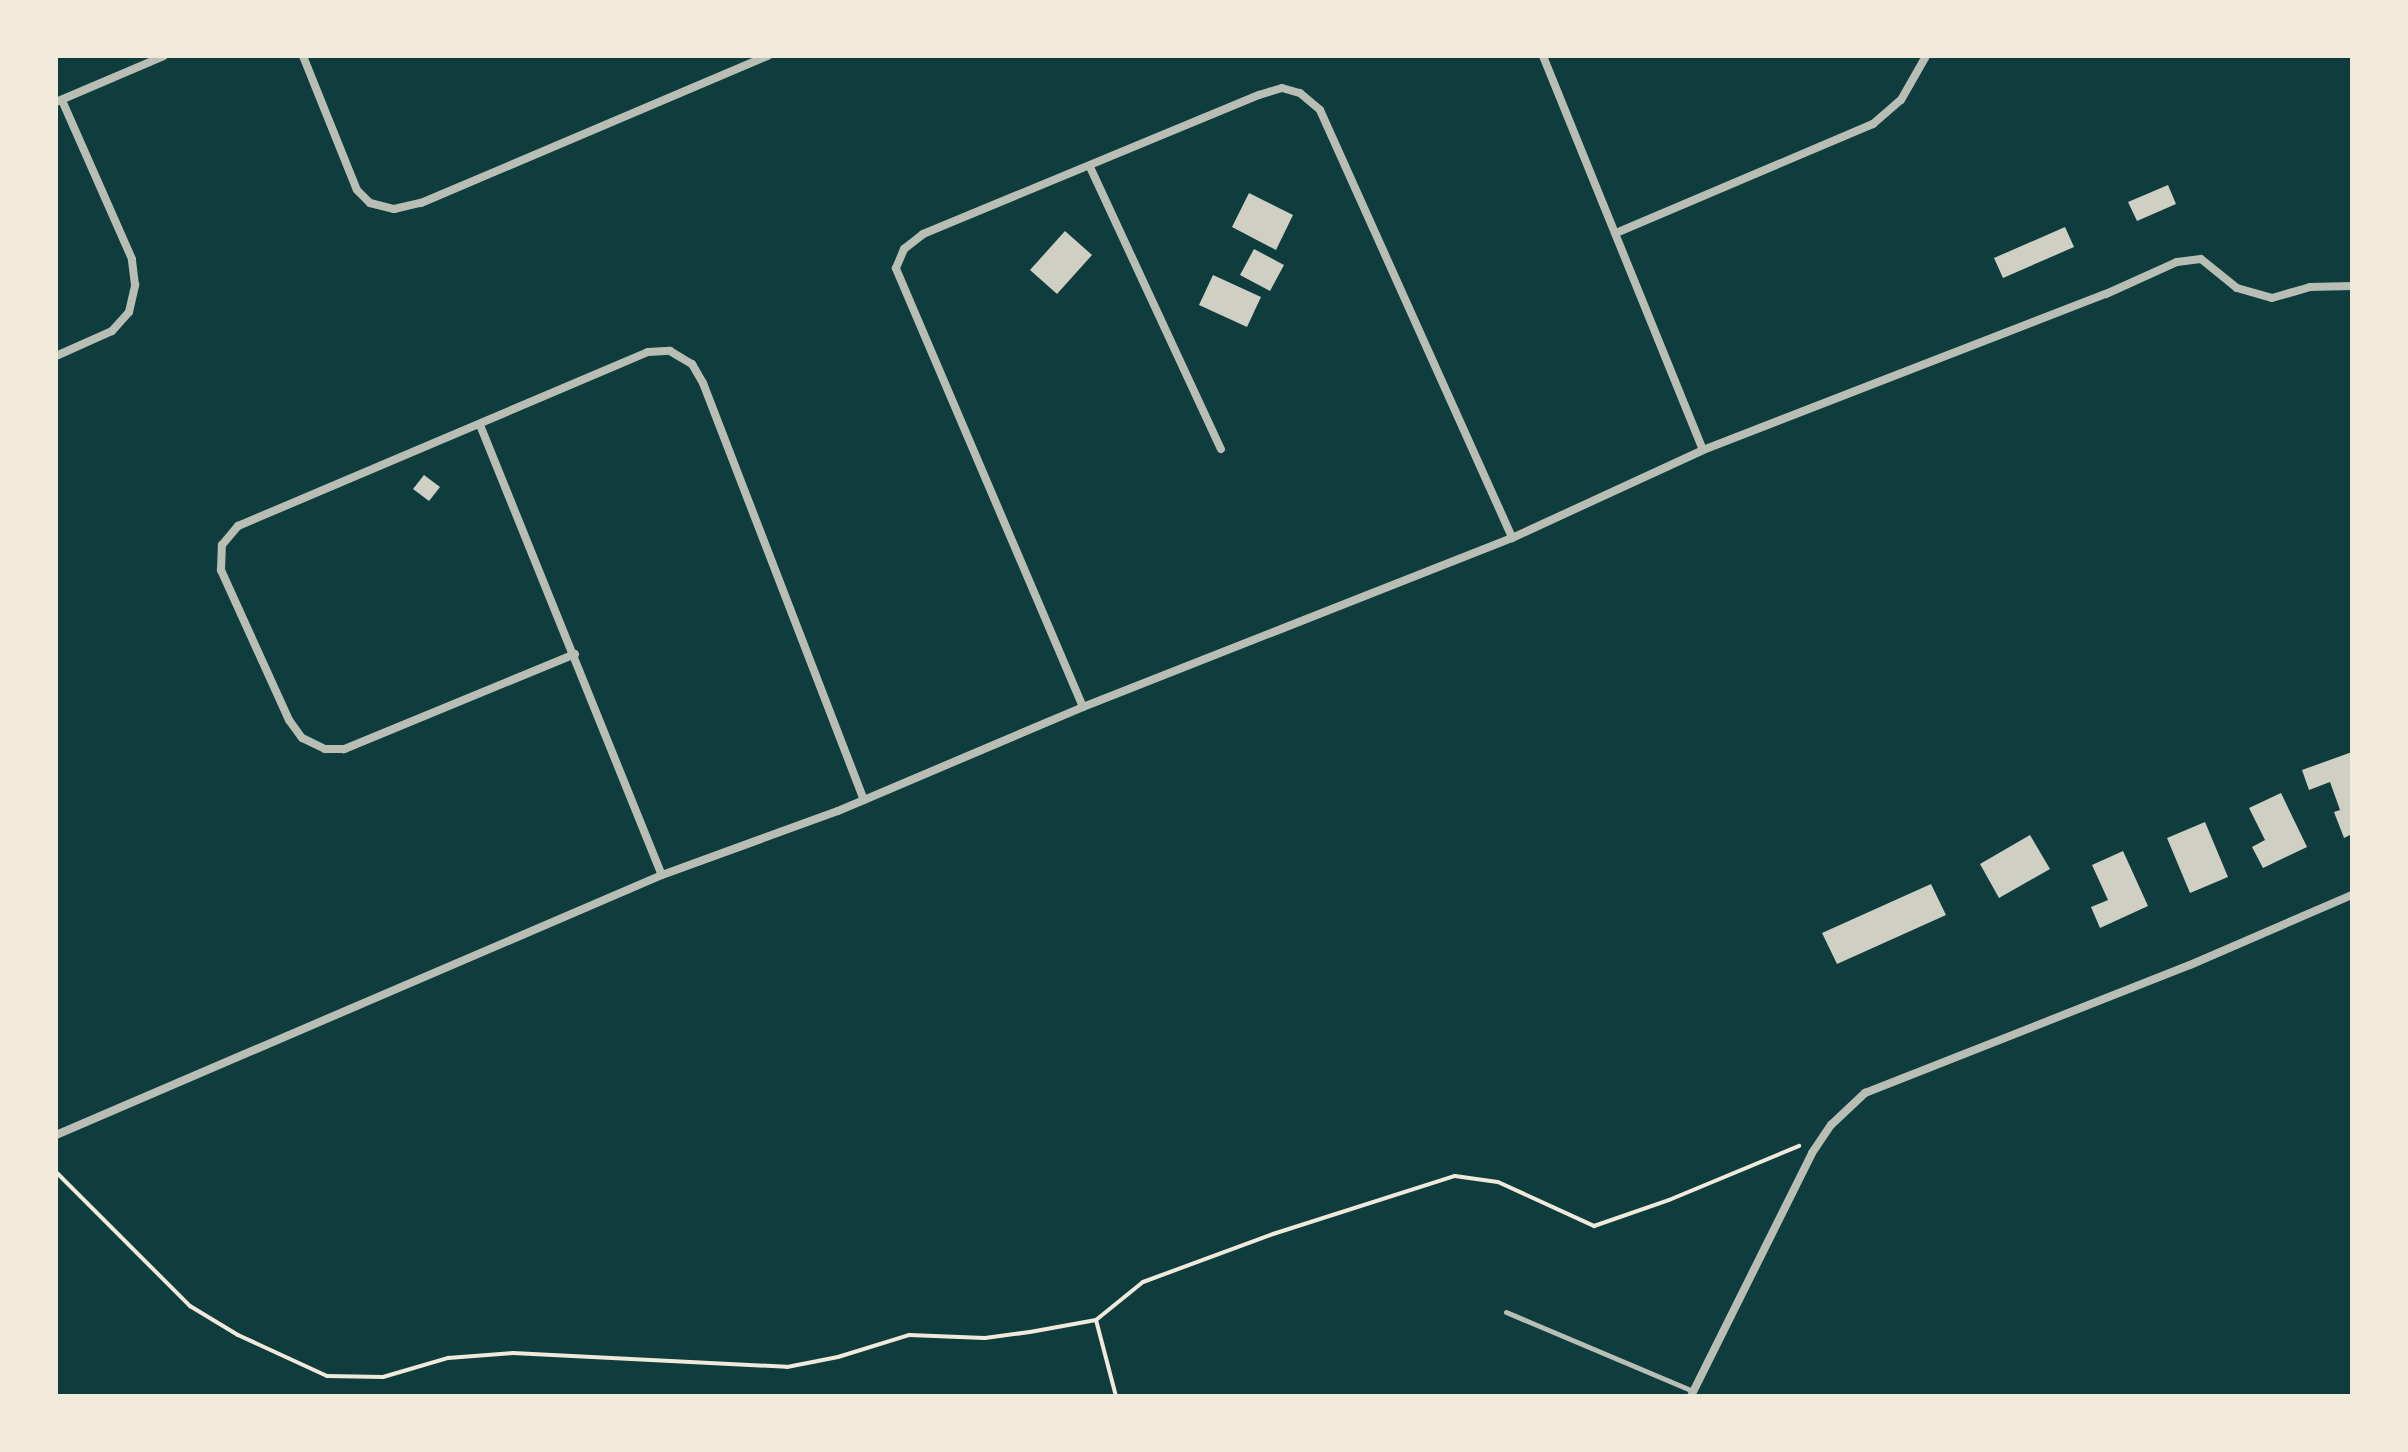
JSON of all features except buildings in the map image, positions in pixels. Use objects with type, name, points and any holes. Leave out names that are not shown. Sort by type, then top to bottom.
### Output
[{"type":"street","points":[[56,356],[112,331],[129,312],[135,285],[132,259],[59,101],[164,56]]},
{"type":"street","points":[[303,56],[357,190],[370,203],[394,209],[421,203],[768,56]]},
{"type":"street","points":[[1543,56],[1703,450]]},
{"type":"street","points":[[1616,233],[1873,124],[1901,100],[1926,56]]},
{"type":"street","points":[[1083,707],[896,268],[904,249],[923,234],[1282,88],[1300,93],[1320,110],[1512,538]]},
{"type":"street","points":[[1090,167],[1221,449]]},
{"type":"street","points":[[56,1135],[662,875],[864,800],[1083,707],[1512,538],[1703,450],[2106,294],[2188,258],[2208,263],[2237,288],[2272,298],[2310,287],[2352,286]]},
{"type":"street","points":[[575,654],[344,749],[325,749],[302,738],[289,720],[221,570],[222,545],[238,526],[648,352],[670,351],[692,364],[703,383],[864,800]]},
{"type":"street","points":[[480,425],[662,875]]},
{"type":"street","points":[[1692,1394],[1812,1153],[1831,1125],[1865,1093],[2190,965],[2352,895]]},
{"type":"lane","points":[[1506,1312],[1692,1394]]},
{"type":"path","points":[[56,1172],[190,1306],[238,1335],[327,1376],[383,1377],[448,1358],[513,1353],[787,1367],[838,1357],[909,1335],[985,1338],[1096,1320],[1143,1282],[1273,1234],[1455,1176],[1498,1182],[1594,1226],[1611,1223],[1786,1154],[1831,1125]]},
{"type":"path","points":[[1096,1320],[1116,1396]]}]
